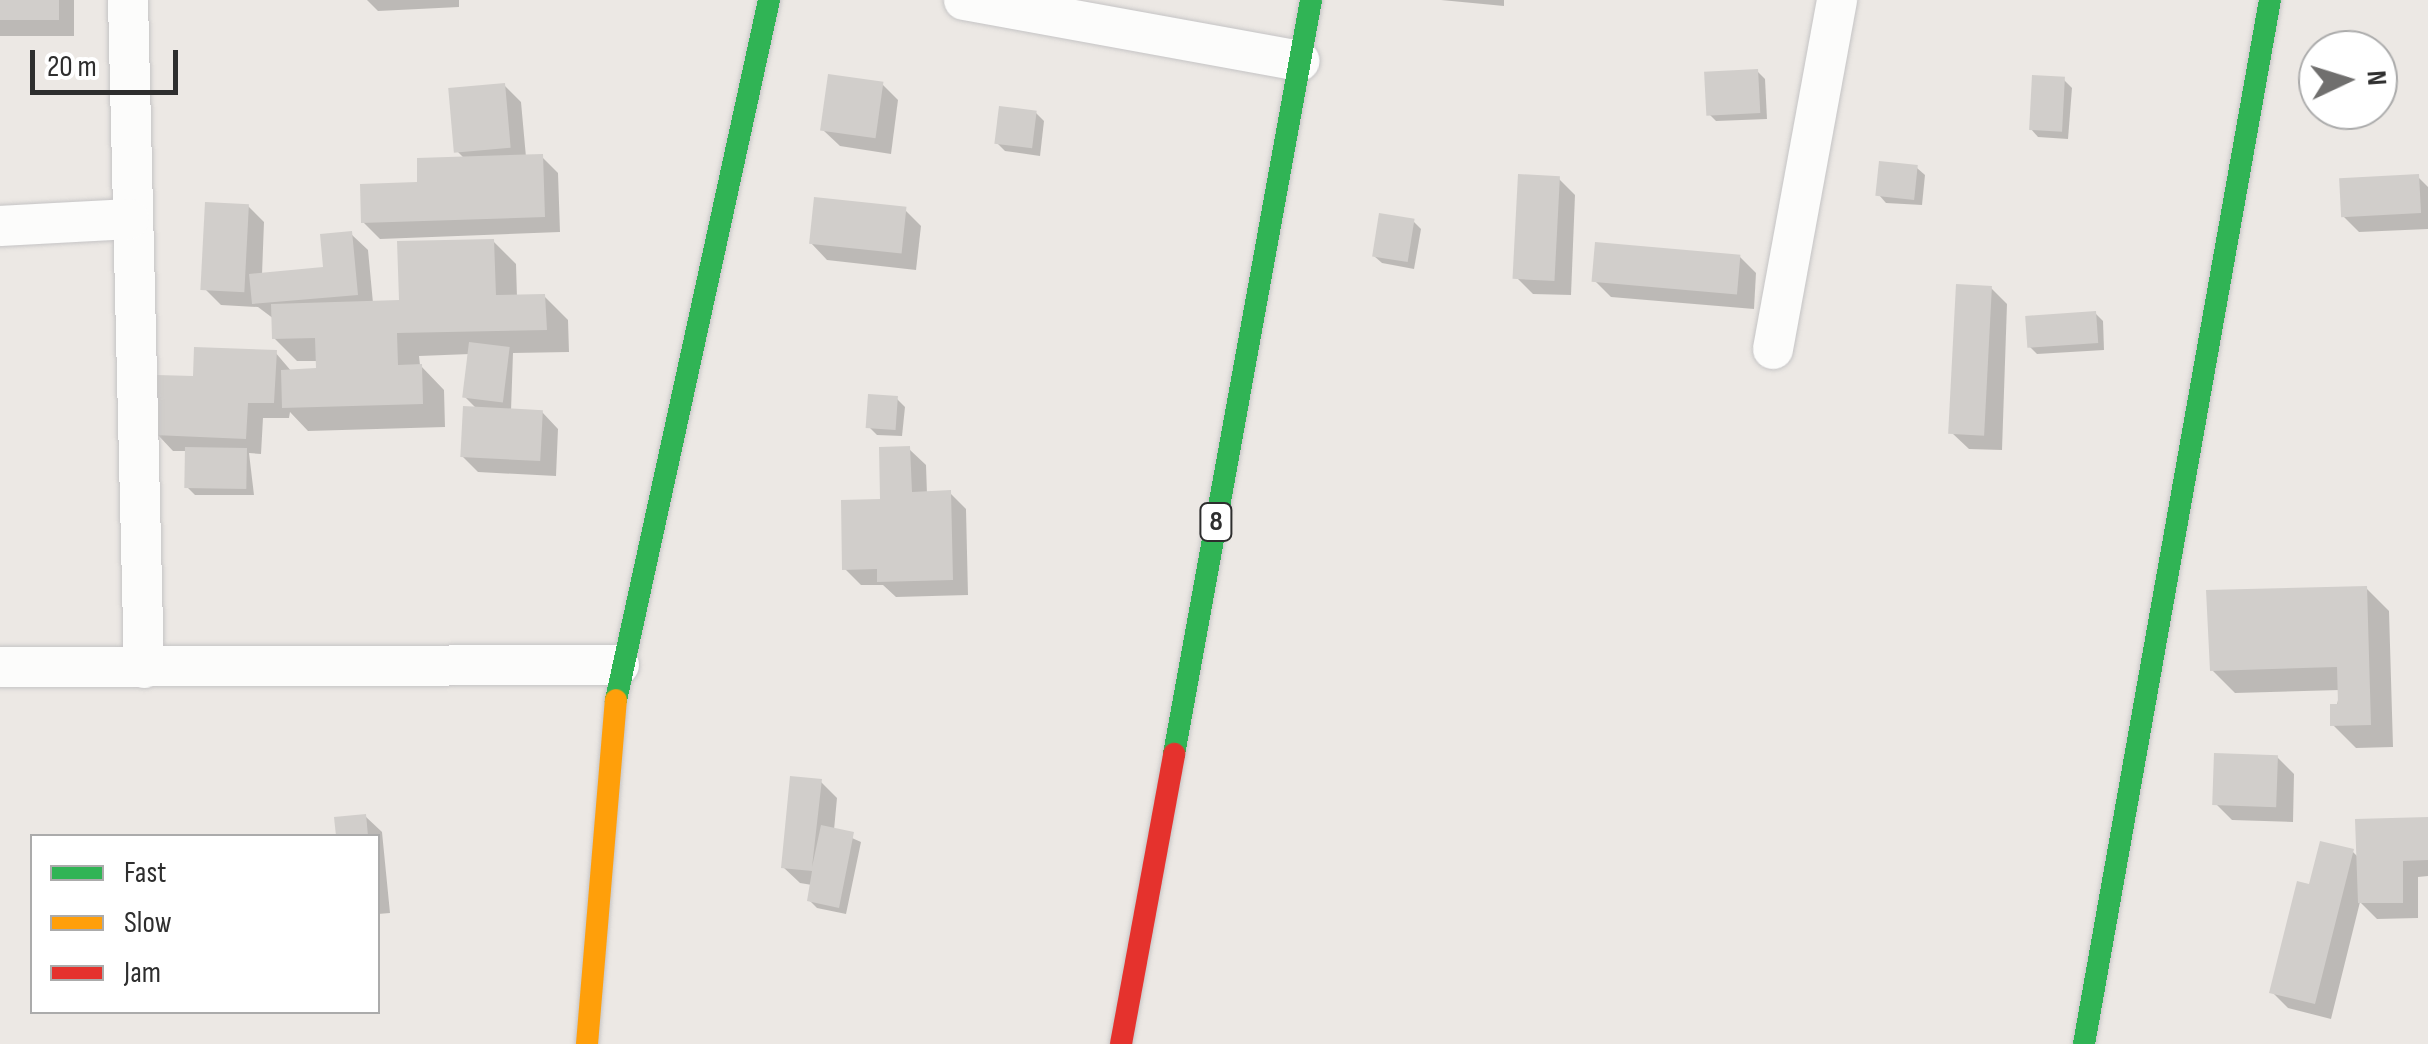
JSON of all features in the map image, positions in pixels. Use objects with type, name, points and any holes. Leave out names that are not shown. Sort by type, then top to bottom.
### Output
[{"type":"street","points":[[128,0],[128,219],[144,668]]},
{"type":"street","points":[[586,1044],[620,665],[769,0]]},
{"type":"street","points":[[964,0],[1300,61]]},
{"type":"street","name":"8","points":[[1121,1044],[1311,0]]},
{"type":"street","points":[[1773,349],[1837,0]]},
{"type":"street","points":[[2084,1044],[2270,0]]},
{"type":"street","points":[[0,226],[128,219]]},
{"type":"street","points":[[0,668],[620,665]]},
{"type":"building","points":[[0,0],[59,0],[59,20],[0,20]]},
{"type":"building","points":[[1758,69],[1760,113],[1706,116],[1704,72]]},
{"type":"building","points":[[828,74],[883,82],[876,138],[820,130]]},
{"type":"building","points":[[2032,75],[2065,77],[2062,132],[2029,130]]},
{"type":"building","points":[[505,83],[511,148],[454,153],[448,88]]},
{"type":"building","points":[[999,106],[1037,111],[1032,148],[994,144]]},
{"type":"building","points":[[543,154],[545,217],[361,223],[360,184],[417,182],[417,158]]},
{"type":"building","points":[[1879,161],[1918,165],[1914,200],[1875,196]]},
{"type":"building","points":[[1518,174],[1560,176],[1554,281],[1513,279]]},
{"type":"building","points":[[2419,174],[2421,213],[2341,217],[2339,178]]},
{"type":"building","points":[[814,197],[906,207],[902,253],[809,244]]},
{"type":"building","points":[[205,202],[249,204],[244,292],[200,290]]},
{"type":"building","points":[[1379,213],[1415,219],[1408,262],[1372,256]]},
{"type":"building","points":[[352,231],[358,295],[252,304],[249,274],[323,267],[320,234]]},
{"type":"building","points":[[494,239],[496,295],[545,294],[547,330],[397,333],[398,365],[422,364],[423,404],[282,408],[281,370],[316,368],[315,338],[272,339],[271,304],[399,300],[397,241]]},
{"type":"building","points":[[1595,242],[1740,255],[1737,295],[1592,282]]},
{"type":"building","points":[[1956,284],[1992,286],[1984,436],[1948,434]]},
{"type":"building","points":[[2096,311],[2098,343],[2027,348],[2025,316]]},
{"type":"building","points":[[469,342],[510,347],[503,403],[462,398]]},
{"type":"building","points":[[194,347],[277,350],[274,403],[248,403],[246,439],[154,435],[157,375],[193,376]]},
{"type":"building","points":[[868,394],[898,396],[896,430],[866,428]]},
{"type":"building","points":[[463,406],[543,410],[540,461],[460,457]]},
{"type":"building","points":[[910,446],[912,492],[951,490],[953,580],[877,582],[877,569],[842,570],[841,500],[880,499],[879,447]]},
{"type":"building","points":[[185,447],[247,448],[246,489],[184,488]]},
{"type":"building","points":[[2367,586],[2371,725],[2330,726],[2330,704],[2338,704],[2337,667],[2210,671],[2206,590]]},
{"type":"building","points":[[2214,753],[2278,755],[2276,807],[2212,805]]},
{"type":"building","points":[[790,776],[822,779],[812,867],[821,825],[854,832],[839,908],[807,901],[812,871],[781,868]]},
{"type":"building","points":[[366,814],[368,834],[336,834],[334,817]]},
{"type":"building","points":[[2428,817],[2428,860],[2403,861],[2403,903],[2358,903],[2355,819]]},
{"type":"building","points":[[2320,841],[2354,849],[2315,1004],[2269,993],[2297,881],[2309,884]]},
{"type":"traffic: fast","points":[[616,700],[769,0]]},
{"type":"traffic: fast","points":[[1174,754],[1311,0]]},
{"type":"traffic: fast","points":[[2084,1044],[2270,0]]},
{"type":"traffic: slow","points":[[587,1044],[616,700]]},
{"type":"traffic: jam","points":[[1121,1044],[1174,754]]}]
